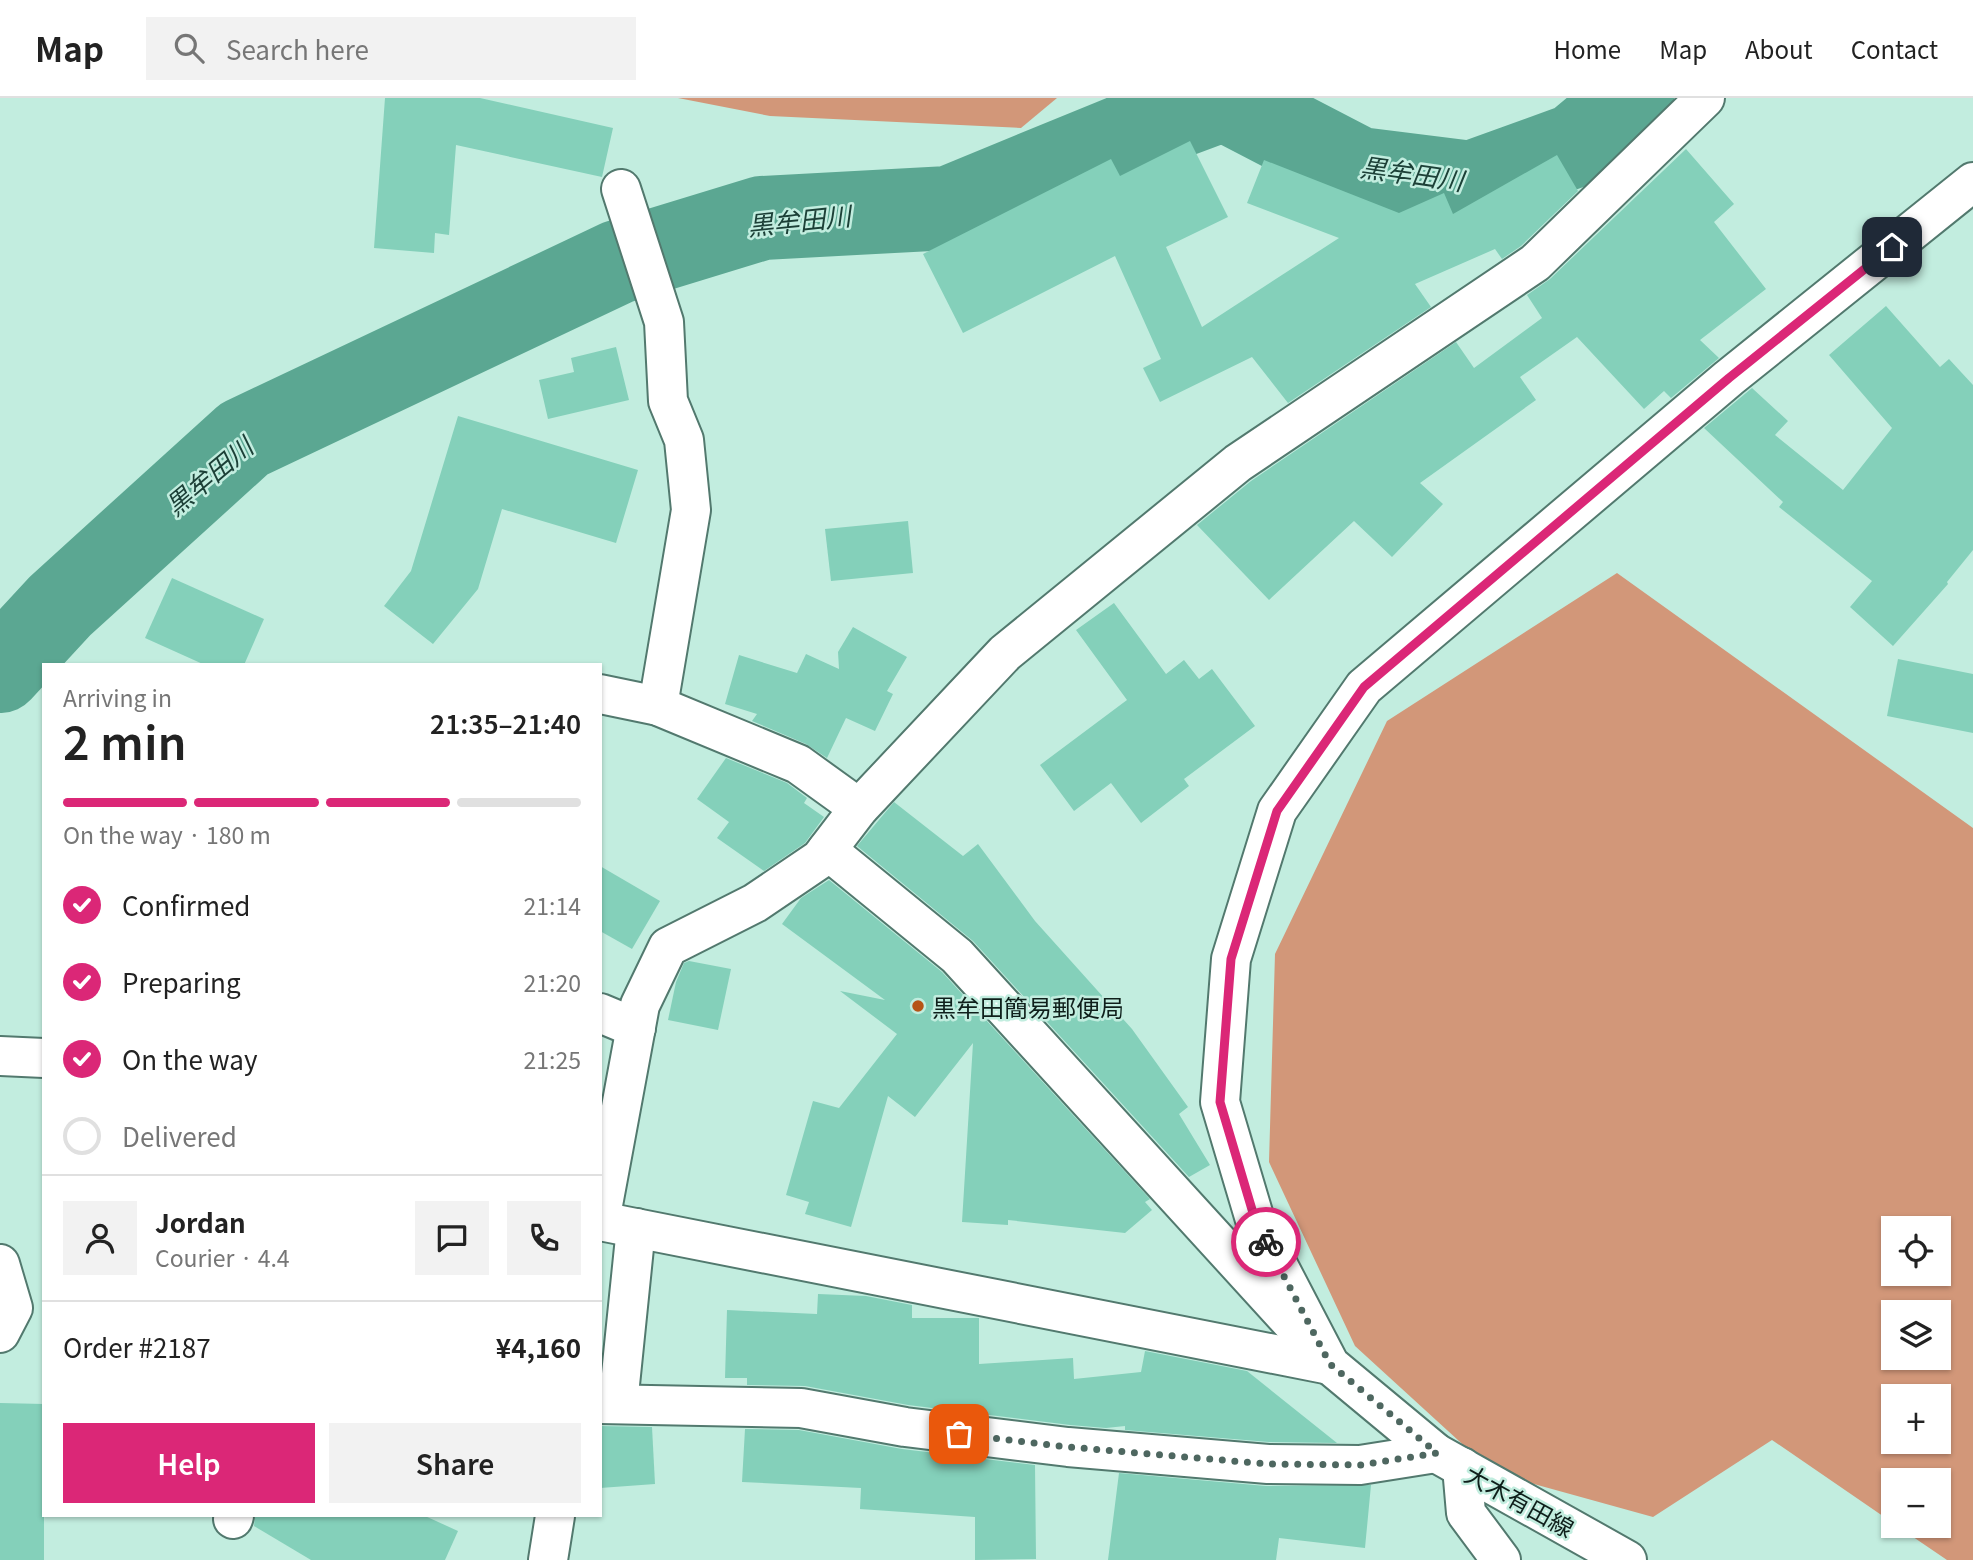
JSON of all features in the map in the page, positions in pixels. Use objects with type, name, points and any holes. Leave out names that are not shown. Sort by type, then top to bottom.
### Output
[{"type":"street","points":[[1501,1560],[1466,1513],[1449,1460],[1360,1465],[1268,1464],[1068,1447],[932,1431],[801,1408],[609,1404],[612,1224],[636,1028],[640,1005],[668,947],[755,903],[820,859],[859,808],[1005,653],[1238,463],[1535,263],[1705,98]]},
{"type":"street","name":"大木有田線","points":[[1627,1560],[1449,1460],[1330,1364],[1256,1223],[1220,1102],[1231,959],[1277,811],[1364,687],[1729,378],[1973,182]]},
{"type":"street","points":[[627,203],[664,322],[668,401],[684,440],[691,510],[658,706]]},
{"type":"street","points":[[602,694],[658,706],[798,764],[859,808]]},
{"type":"street","points":[[827,850],[957,956],[1330,1364]]},
{"type":"street","points":[[602,1014],[636,1028]]},
{"type":"street","points":[[0,1056],[42,1058]]},
{"type":"street","points":[[612,1224],[1330,1364]]},
{"type":"street","points":[[0,1264],[13,1308],[0,1333]]},
{"type":"street","points":[[548,1560],[555,1517]]},
{"type":"shaded area","points":[[678,98],[1057,98],[1021,128],[770,116]]},
{"type":"shaded area","points":[[1617,573],[1973,828],[1973,1560],[1947,1560],[1915,1538],[1951,1538],[1951,1468],[1881,1468],[1881,1515],[1772,1440],[1653,1517],[1494,1473],[1355,1346],[1269,1162],[1275,954],[1387,721]]},
{"type":"building","points":[[385,98],[480,98],[613,128],[602,177],[456,145],[449,235],[435,233],[434,253],[374,248]]},
{"type":"building","points":[[1190,141],[1228,217],[1166,247],[1202,327],[1339,238],[1247,203],[1264,160],[1399,213],[1444,193],[1453,214],[1557,155],[1578,191],[1521,246],[1502,259],[1495,249],[1415,284],[1431,307],[1288,403],[1252,357],[1160,402],[1143,368],[1161,359],[1115,256],[963,333],[923,254],[1111,159],[1120,176]]},
{"type":"building","points":[[1686,149],[1734,204],[1714,222],[1766,289],[1700,340],[1719,358],[1671,398],[1664,391],[1644,409],[1577,337],[1520,377],[1536,400],[1420,483],[1443,504],[1392,557],[1354,521],[1269,600],[1197,525],[1251,481],[1456,342],[1474,368],[1542,318],[1527,295],[1550,279]]},
{"type":"building","points":[[1886,306],[1940,367],[1949,359],[1973,385],[1973,550],[1948,584],[1893,646],[1850,607],[1872,581],[1779,507],[1783,502],[1704,428],[1752,388],[1788,421],[1775,435],[1843,490],[1892,428],[1829,355]]},
{"type":"building","points":[[616,347],[629,400],[548,419],[539,380],[574,372],[571,358]]},
{"type":"building","points":[[458,416],[638,470],[616,543],[502,509],[478,589],[433,644],[384,606],[411,571]]},
{"type":"building","points":[[908,521],[913,573],[831,581],[825,529]]},
{"type":"building","points":[[172,578],[264,619],[245,663],[201,663],[145,638]]},
{"type":"building","points":[[1114,603],[1166,674],[1184,660],[1199,679],[1212,669],[1255,726],[1184,779],[1189,786],[1141,823],[1111,783],[1074,811],[1040,765],[1127,700],[1076,630]]},
{"type":"building","points":[[853,627],[907,657],[887,691],[893,694],[875,731],[846,718],[827,758],[806,744],[752,721],[757,714],[725,704],[739,655],[797,673],[806,654],[839,669],[838,652]]},
{"type":"building","points":[[1898,659],[1973,674],[1973,733],[1887,716]]},
{"type":"building","points":[[726,758],[787,783],[807,798],[804,803],[824,817],[805,843],[764,871],[717,838],[729,822],[697,799]]},
{"type":"building","points":[[894,802],[963,856],[978,844],[1035,921],[1132,1029],[1188,1107],[1179,1114],[1210,1165],[1189,1177],[973,941],[857,846]]},
{"type":"building","points":[[602,867],[660,901],[632,949],[602,932]]},
{"type":"building","points":[[829,880],[942,972],[1150,1199],[1145,1202],[1152,1210],[1125,1233],[1008,1220],[1008,1225],[962,1222],[973,1043],[915,1117],[888,1096],[851,1227],[805,1214],[809,1202],[786,1195],[813,1101],[839,1108],[897,1034],[840,991],[885,1000],[782,924],[801,898]]},
{"type":"building","points":[[689,961],[731,969],[718,1030],[668,1020],[676,982],[684,963]]},
{"type":"building","points":[[818,1294],[866,1296],[912,1305],[912,1318],[979,1318],[979,1364],[1073,1358],[1074,1379],[1141,1372],[1145,1351],[1247,1371],[1337,1443],[1269,1442],[1125,1430],[1125,1426],[1106,1428],[1070,1425],[908,1405],[805,1386],[747,1385],[747,1378],[725,1378],[727,1310],[817,1314]]},
{"type":"building","points":[[0,1403],[42,1404],[44,1560],[0,1560]]},
{"type":"building","points":[[602,1426],[652,1427],[655,1484],[602,1488]]},
{"type":"building","points":[[745,1429],[799,1430],[902,1449],[1035,1465],[1036,1559],[975,1560],[975,1517],[860,1509],[861,1488],[742,1482]]},
{"type":"building","points":[[1119,1473],[1266,1486],[1371,1485],[1365,1548],[1279,1538],[1276,1560],[1108,1560]]},
{"type":"building","points":[[255,1517],[427,1517],[458,1531],[445,1560],[311,1560],[254,1526]]},
{"type":"waterway","name":"黒牟田川","points":[[0,671],[60,606],[244,439],[618,262],[762,218],[949,208],[1122,137],[1224,99],[1359,169],[1471,183],[1576,145],[1632,98]]},
{"type":"way so far","points":[[959,1434],[1068,1447],[1268,1464],[1360,1465],[1437,1453],[1330,1364],[1266,1242]]},
{"type":"place","name":"黒牟田簡易郵便局","points":[[918,1006]]},
{"type":"route","points":[[1266,1242],[1256,1223],[1220,1102],[1231,959],[1277,811],[1364,687],[1729,378],[1892,247]]}]
